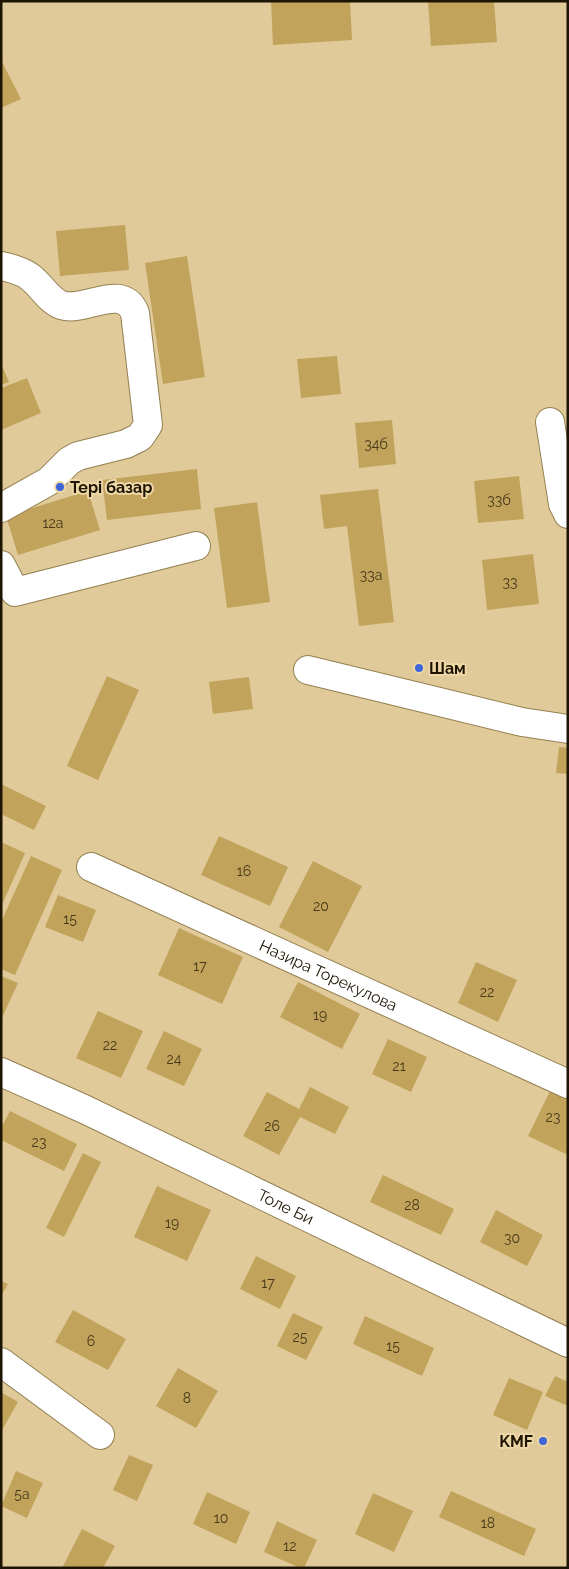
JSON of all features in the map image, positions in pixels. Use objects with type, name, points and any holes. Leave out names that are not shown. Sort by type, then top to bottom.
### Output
[{"type":"street","points":[[1,266],[9,267],[31,278],[58,303],[64,306],[74,306],[114,298],[132,305],[135,313],[148,425],[140,437],[126,444],[78,456],[69,461],[49,481],[4,498]]},
{"type":"street","points":[[550,422],[563,504],[568,514]]},
{"type":"street","points":[[1,565],[15,592],[196,546]]},
{"type":"street","points":[[308,670],[522,722],[568,729]]},
{"type":"street","name":"Назира Торекулова","points":[[91,866],[568,1084]]},
{"type":"street","name":"Толе Би","points":[[1,1072],[84,1109],[568,1343]]},
{"type":"street","points":[[1,1362],[100,1435]]},
{"type":"building","points":[[271,1],[350,1],[352,40],[273,45]]},
{"type":"building","points":[[428,1],[494,1],[497,42],[431,46]]},
{"type":"building","points":[[1,60],[21,99],[1,108]]},
{"type":"building","points":[[125,225],[129,270],[60,276],[56,231]]},
{"type":"building","points":[[187,256],[205,377],[163,384],[145,263]]},
{"type":"building","points":[[337,356],[341,394],[301,398],[297,359]]},
{"type":"building","points":[[1,363],[9,382],[1,385]]},
{"type":"building","points":[[27,378],[41,413],[1,430],[1,388]]},
{"type":"building","points":[[392,420],[396,464],[359,468],[355,423]]},
{"type":"building","points":[[197,469],[201,509],[107,520],[102,480]]},
{"type":"building","points":[[519,476],[524,519],[478,523],[474,481]]},
{"type":"building","points":[[378,489],[394,622],[359,626],[347,526],[324,529],[320,495]]},
{"type":"building","points":[[88,491],[100,530],[18,555],[6,516]]},
{"type":"building","points":[[257,502],[270,602],[227,608],[214,508]]},
{"type":"building","points":[[533,554],[539,604],[487,610],[482,560]]},
{"type":"building","points":[[107,676],[139,690],[98,780],[67,766]]},
{"type":"building","points":[[249,677],[253,709],[213,714],[209,682]]},
{"type":"building","points":[[559,747],[568,748],[568,774],[556,773]]},
{"type":"building","points":[[1,784],[46,806],[34,830],[1,814]]},
{"type":"building","points":[[219,836],[288,867],[270,906],[201,875]]},
{"type":"building","points":[[1,842],[25,853],[1,907]]},
{"type":"building","points":[[31,856],[62,870],[15,975],[1,969],[1,922]]},
{"type":"building","points":[[313,861],[362,886],[328,952],[279,927]]},
{"type":"building","points":[[58,895],[96,910],[83,942],[45,927]]},
{"type":"building","points":[[179,928],[243,957],[222,1004],[158,975]]},
{"type":"building","points":[[476,962],[517,980],[498,1022],[458,1003]]},
{"type":"building","points":[[1,976],[18,983],[1,1020]]},
{"type":"building","points":[[298,982],[360,1014],[342,1049],[280,1017]]},
{"type":"building","points":[[98,1011],[143,1031],[121,1078],[76,1058]]},
{"type":"building","points":[[164,1031],[202,1049],[184,1086],[146,1069]]},
{"type":"building","points":[[388,1039],[427,1057],[411,1092],[372,1074]]},
{"type":"building","points":[[310,1087],[349,1107],[335,1134],[300,1117],[279,1155],[243,1136],[267,1092],[299,1109]]},
{"type":"building","points":[[551,1089],[568,1098],[568,1155],[528,1136]]},
{"type":"building","points":[[10,1111],[77,1144],[64,1171],[1,1140],[1,1128]]},
{"type":"building","points":[[83,1153],[101,1162],[64,1237],[46,1228]]},
{"type":"building","points":[[383,1175],[454,1209],[441,1235],[370,1202]]},
{"type":"building","points":[[157,1186],[211,1210],[187,1261],[134,1237]]},
{"type":"building","points":[[496,1210],[543,1235],[527,1266],[480,1242]]},
{"type":"building","points":[[256,1256],[296,1276],[280,1309],[240,1289]]},
{"type":"building","points":[[1,1281],[8,1284],[1,1296]]},
{"type":"building","points":[[73,1310],[126,1339],[108,1370],[55,1342]]},
{"type":"building","points":[[293,1313],[323,1327],[306,1360],[277,1346]]},
{"type":"building","points":[[365,1316],[434,1348],[422,1376],[353,1344]]},
{"type":"building","points":[[178,1368],[218,1391],[196,1428],[156,1406]]},
{"type":"building","points":[[555,1376],[568,1382],[568,1406],[545,1396]]},
{"type":"building","points":[[509,1378],[543,1392],[527,1430],[493,1415]]},
{"type":"building","points":[[1,1392],[18,1402],[1,1432]]},
{"type":"building","points":[[129,1455],[153,1465],[137,1501],[113,1490]]},
{"type":"building","points":[[16,1471],[43,1483],[27,1518],[1,1506]]},
{"type":"building","points":[[451,1491],[536,1529],[524,1556],[439,1517]]},
{"type":"building","points":[[207,1492],[250,1512],[236,1544],[193,1524]]},
{"type":"building","points":[[373,1493],[413,1511],[394,1552],[355,1534]]},
{"type":"building","points":[[277,1521],[317,1540],[304,1568],[264,1552]]},
{"type":"building","points":[[82,1529],[115,1546],[103,1568],[62,1568]]},
{"type":"place","name":"Тері базар","points":[[60,487]]},
{"type":"place","name":"Шам","points":[[419,668]]},
{"type":"place","name":"KMF","points":[[543,1441]]}]
